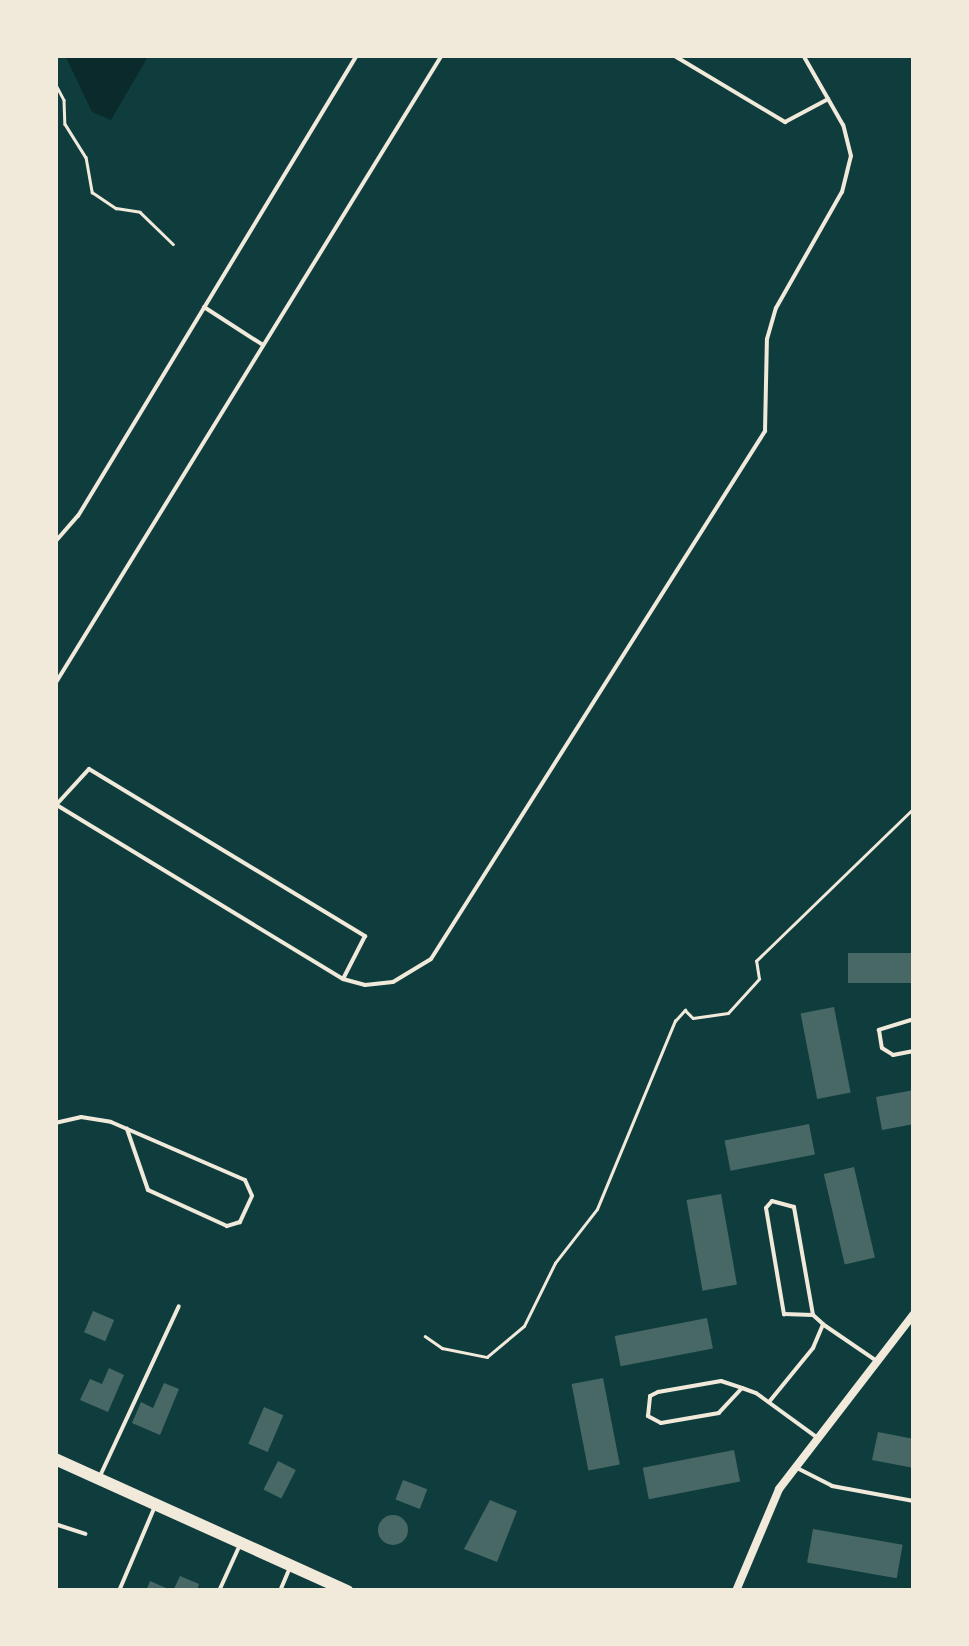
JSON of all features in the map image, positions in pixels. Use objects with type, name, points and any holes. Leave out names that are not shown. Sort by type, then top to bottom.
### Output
[{"type":"main road","points":[[57,1465],[348,1591]]},
{"type":"street","points":[[736,1591],[760,1522],[795,1466],[914,1314]]},
{"type":"lane","points":[[55,542],[78,516],[357,55]]},
{"type":"lane","points":[[55,684],[442,55]]},
{"type":"lane","points":[[673,55],[785,122],[828,99]]},
{"type":"lane","points":[[343,978],[364,936],[122,789],[89,769],[56,804],[343,978],[365,986],[393,982],[431,960],[765,431],[767,340],[776,308],[842,192],[851,156],[828,99],[804,55]]},
{"type":"lane","points":[[204,307],[263,345]]},
{"type":"lane","points":[[914,1019],[879,1030],[882,1048],[893,1055],[914,1051]]},
{"type":"lane","points":[[55,1123],[94,1118],[126,1129],[245,1180],[252,1196],[240,1222],[228,1226],[148,1190],[126,1129]]},
{"type":"lane","points":[[813,1314],[784,1314],[766,1208],[772,1201],[794,1207],[813,1314],[878,1362]]},
{"type":"lane","points":[[98,1481],[179,1306]]},
{"type":"lane","points":[[769,1402],[813,1348],[824,1324]]},
{"type":"lane","points":[[742,1388],[719,1413],[661,1424],[648,1416],[650,1396],[712,1381],[742,1388],[769,1402],[818,1438]]},
{"type":"lane","points":[[795,1466],[832,1486],[914,1501]]},
{"type":"lane","points":[[119,1591],[155,1506]]},
{"type":"lane","points":[[55,1524],[86,1534]]},
{"type":"lane","points":[[219,1591],[241,1543]]},
{"type":"lane","points":[[280,1591],[291,1566]]},
{"type":"path","points":[[55,83],[64,100],[65,124],[86,157],[92,192],[116,208],[140,212],[173,244]]},
{"type":"path","points":[[425,1336],[442,1348],[487,1357],[524,1326],[555,1263],[596,1209],[674,1021],[686,1010],[694,1018],[728,1013],[759,980],[756,961],[914,808]]},
{"type":"water","points":[[65,55],[149,55],[111,120],[92,112]]},
{"type":"building","points":[[848,953],[914,953],[914,983],[848,983]]},
{"type":"building","points":[[834,1007],[851,1092],[817,1099],[801,1013]]},
{"type":"building","points":[[914,1090],[914,1124],[882,1130],[876,1097]]},
{"type":"building","points":[[809,1124],[815,1154],[730,1171],[725,1140]]},
{"type":"building","points":[[854,1167],[875,1258],[845,1265],[824,1174]]},
{"type":"building","points":[[721,1194],[737,1285],[703,1291],[687,1200]]},
{"type":"building","points":[[93,1311],[114,1320],[105,1341],[84,1332]]},
{"type":"building","points":[[707,1318],[713,1348],[621,1366],[615,1336]]},
{"type":"building","points":[[109,1368],[124,1375],[108,1412],[80,1400],[90,1379],[102,1384]]},
{"type":"building","points":[[603,1378],[620,1464],[588,1470],[572,1384]]},
{"type":"building","points":[[164,1383],[179,1389],[160,1435],[132,1423],[141,1402],[153,1408]]},
{"type":"building","points":[[264,1407],[283,1415],[268,1452],[248,1444]]},
{"type":"building","points":[[878,1432],[914,1439],[914,1468],[872,1460]]},
{"type":"building","points":[[734,1450],[740,1481],[649,1499],[643,1468]]},
{"type":"building","points":[[278,1461],[296,1470],[281,1499],[263,1490]]},
{"type":"building","points":[[403,1480],[427,1489],[420,1509],[395,1500]]},
{"type":"building","points":[[490,1500],[517,1511],[497,1562],[464,1549]]},
{"type":"building","points":[[393,1515],[404,1519],[408,1530],[404,1541],[393,1545],[382,1541],[378,1530],[382,1519]]},
{"type":"building","points":[[813,1529],[903,1545],[897,1578],[807,1562]]},
{"type":"building","points":[[180,1576],[199,1584],[197,1591],[173,1591]]},
{"type":"building","points":[[150,1581],[173,1591],[146,1591]]}]
